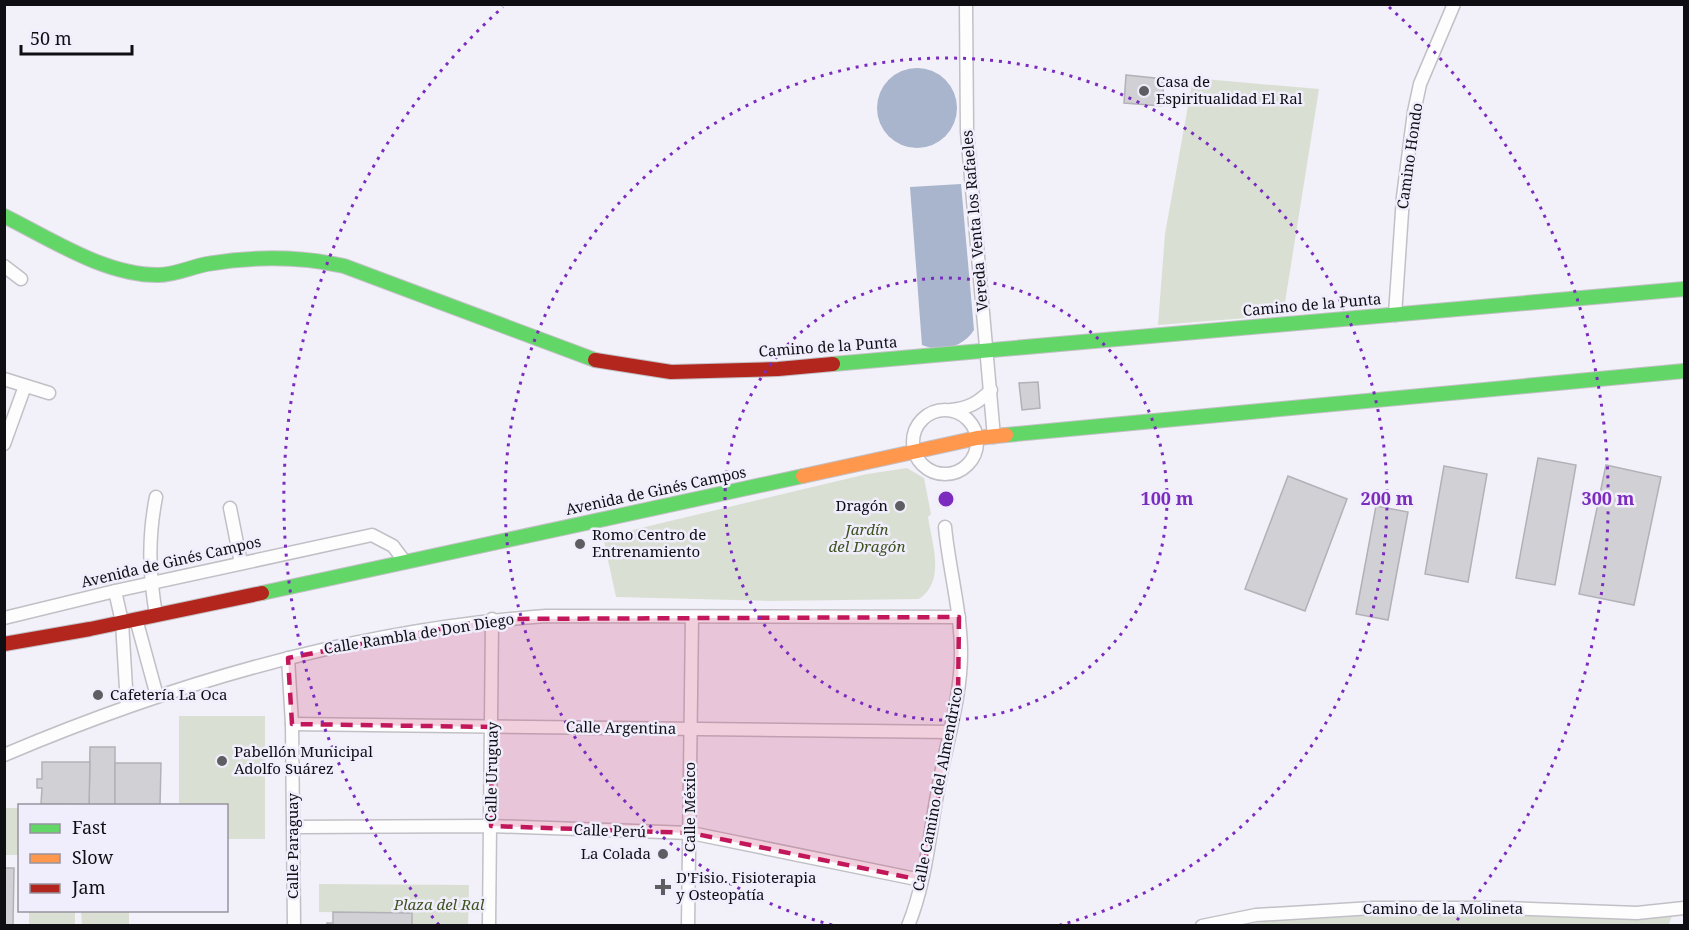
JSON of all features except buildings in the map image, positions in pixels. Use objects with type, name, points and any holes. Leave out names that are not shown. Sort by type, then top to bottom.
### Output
[{"type":"main road","name":"Camino de la Punta","points":[[4,216],[95,259],[135,273],[159,275],[206,264],[290,256],[327,260],[364,271],[604,363],[671,372],[778,369],[1684,289]]},
{"type":"main road","name":"Avenida de Ginés Campos","points":[[4,653],[129,620],[977,438],[1684,371]]},
{"type":"main road","name":"Avenida de Ginés Campos","points":[[4,644],[90,629]]},
{"type":"street","name":"Vereda Venta los Rafaeles","points":[[966,4],[967,132],[994,436]]},
{"type":"street","name":"Camino Hondo","points":[[1395,315],[1402,197],[1414,111],[1420,84],[1454,4]]},
{"type":"street","points":[[4,266],[21,279]]},
{"type":"street","points":[[4,379],[49,393]]},
{"type":"street","points":[[4,444],[25,386]]},
{"type":"street","points":[[951,410],[968,420],[977,438],[976,449],[965,467],[945,474],[925,467],[913,450],[914,431],[928,414],[951,410],[967,408],[979,402],[991,390]]},
{"type":"street","points":[[156,497],[149,531],[150,583],[156,615]]},
{"type":"street","points":[[230,508],[242,563]]},
{"type":"street","name":"Calle Camino del Almendrico","points":[[908,926],[915,909],[958,701],[961,654],[959,617],[945,527]]},
{"type":"street","name":"Avenida de Ginés Campos","points":[[4,618],[150,583],[372,535],[393,546],[405,562]]},
{"type":"street","points":[[115,591],[129,620],[157,696]]},
{"type":"street","name":"Calle Rambla de Don Diego","points":[[4,755],[127,705],[288,658],[333,647],[492,619],[546,616],[959,617]]},
{"type":"street","name":"Calle México","points":[[688,926],[692,617]]},
{"type":"street","name":"Calle Uruguay","points":[[489,926],[492,619]]},
{"type":"street","points":[[127,705],[129,620]]},
{"type":"street","name":"Calle Paraguay","points":[[288,658],[292,724],[294,926]]},
{"type":"street","name":"Calle Argentina","points":[[292,724],[950,732]]},
{"type":"street","name":"Calle Perú","points":[[294,828],[491,826],[690,833],[921,880]]},
{"type":"street","name":"Camino de la Molineta","points":[[1202,926],[1256,915],[1373,908],[1507,908],[1637,913],[1684,908]]},
{"type":"street","name":"Calle Camino del Almendrico","points":[[915,909],[916,926]]},
{"type":"highlighted area","points":[[959,617],[958,701],[921,880],[691,833],[491,826],[492,727],[292,724],[288,658],[492,619]]},
{"type":"green space","points":[[1193,78],[1319,89],[1283,315],[1158,325],[1165,234]]},
{"type":"green space","name":"Jardín del Dragón","points":[[907,468],[924,478],[931,514],[928,517],[935,572],[927,591],[919,599],[771,601],[616,597],[603,537],[867,474]]},
{"type":"green space","name":"Pabellón Municipal Adolfo Suárez","points":[[179,716],[265,716],[265,839],[228,839],[228,804],[179,804]]},
{"type":"green space","points":[[4,808],[18,808],[18,855],[5,855]]},
{"type":"green space","name":"Plaza del Ral","points":[[319,884],[469,885],[468,925],[412,925],[411,913],[319,912]]},
{"type":"green space","points":[[29,912],[75,912],[75,925],[29,925]]},
{"type":"green space","points":[[81,912],[129,912],[129,925],[82,925]]},
{"type":"green space","points":[[1403,913],[1672,916],[1668,926],[1233,926],[1302,917]]},
{"type":"water","points":[[917,68],[932,71],[945,80],[954,93],[957,108],[954,123],[945,136],[932,145],[917,148],[902,145],[889,136],[880,123],[877,108],[880,93],[889,80],[902,71]]},
{"type":"water","points":[[961,184],[974,330],[964,341],[951,347],[930,347],[922,345],[910,187]]},
{"type":"traffic: fast","points":[[4,216],[78,254],[118,269],[138,273],[164,275],[207,264],[259,258],[310,260],[344,266],[595,360]]},
{"type":"traffic: fast","points":[[833,364],[1684,289]]},
{"type":"traffic: fast","points":[[1006,435],[1684,371]]},
{"type":"traffic: fast","points":[[262,593],[803,476]]},
{"type":"traffic: slow","points":[[803,476],[977,438],[1006,435]]},
{"type":"traffic: jam","points":[[595,360],[671,372],[778,369],[833,364]]},
{"type":"traffic: jam","points":[[4,644],[90,629],[262,593]]},
{"type":"place","name":"Casa de Espiritualidad El Ral","points":[[1144,91]]},
{"type":"place","name":"Dragón","points":[[900,506]]},
{"type":"place","name":"Romo Centro de Entrenamiento","points":[[580,544]]},
{"type":"place","name":"Cafetería La Oca","points":[[98,695]]},
{"type":"place","name":"Pabellón Municipal Adolfo Suárez","points":[[222,761]]},
{"type":"place","name":"La Colada","points":[[663,854]]},
{"type":"place","name":"D'Fisio. Fisioterapia y Osteopatía","points":[[663,887]]}]
